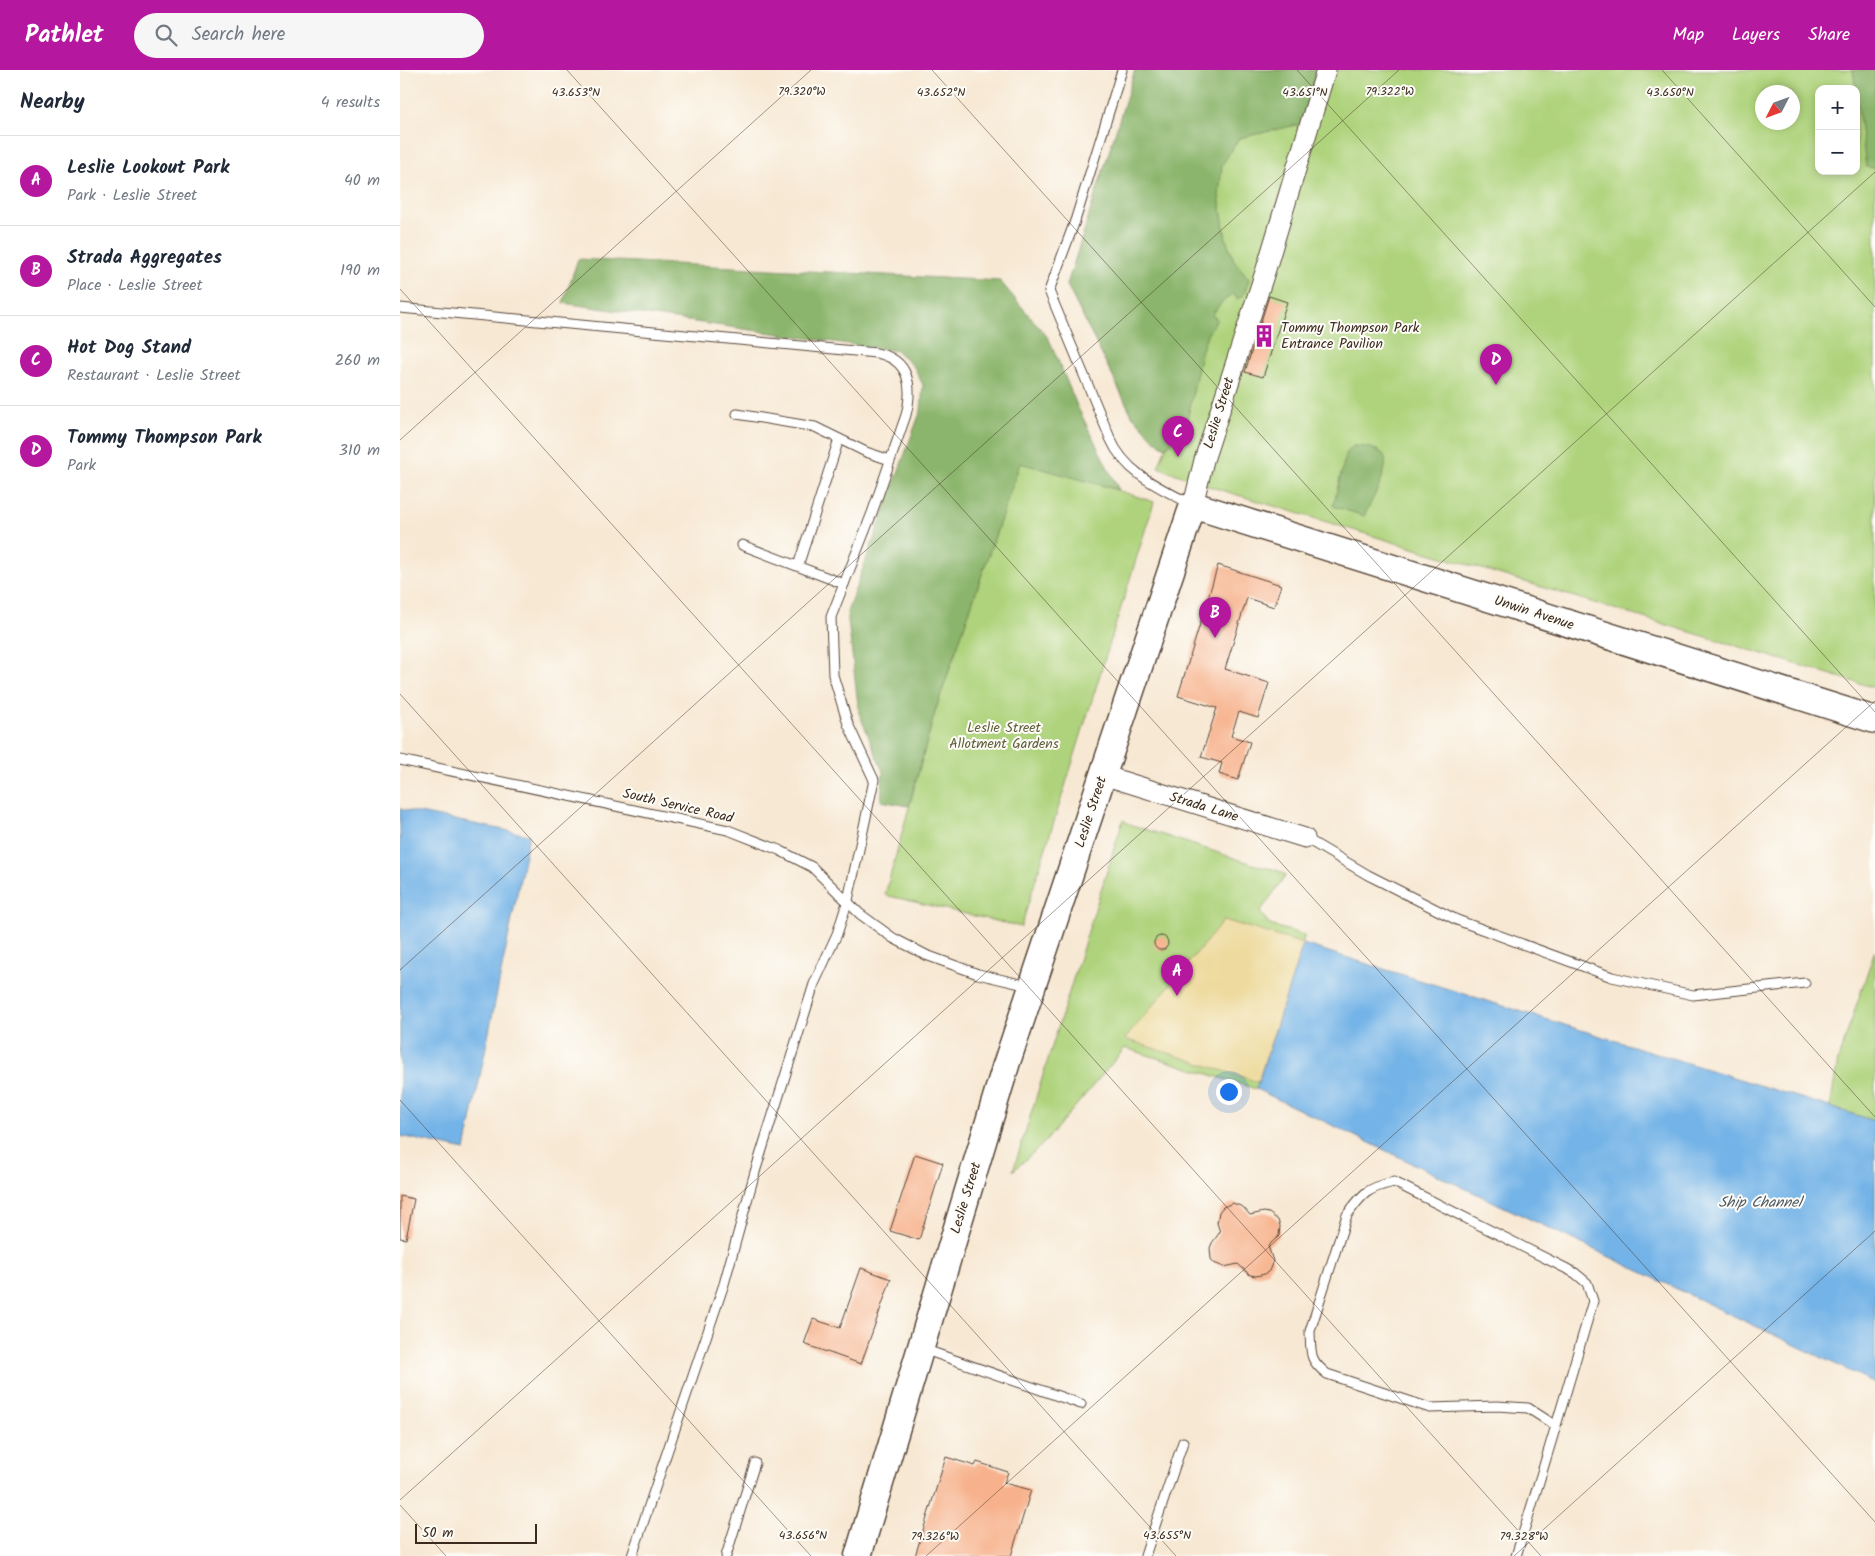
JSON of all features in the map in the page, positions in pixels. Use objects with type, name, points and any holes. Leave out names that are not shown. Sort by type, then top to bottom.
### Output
[{"type":"street","name":"Leslie Street","points":[[858,1556],[1006,1065],[1193,505],[1204,460],[1266,269],[1326,70]]},
{"type":"street","name":"Unwin Avenue","points":[[1193,505],[1875,720]]},
{"type":"street","name":"Strada Lane","points":[[1103,775],[1305,838]]},
{"type":"lane","points":[[1122,70],[1075,221],[1050,291],[1110,438],[1120,457],[1134,471],[1193,505]]},
{"type":"lane","points":[[400,308],[884,355],[901,365],[909,387],[907,409],[890,460],[831,617],[833,675],[848,724],[874,780],[848,900],[837,934],[814,984],[756,1172],[724,1284],[632,1556]]},
{"type":"lane","points":[[737,414],[816,427],[866,452],[890,460]]},
{"type":"lane","points":[[798,566],[839,439]]},
{"type":"lane","points":[[742,545],[844,584]]},
{"type":"lane","name":"South Service Road","points":[[400,760],[728,830],[779,850],[812,867],[848,900],[860,914],[893,938],[926,955],[978,974],[1032,987]]},
{"type":"lane","points":[[1305,838],[1368,875],[1457,920],[1612,977],[1693,995],[1805,983]]},
{"type":"lane","points":[[1516,1556],[1556,1426],[1593,1301],[1587,1283],[1575,1273],[1394,1182],[1374,1186],[1358,1199],[1346,1214],[1310,1331],[1310,1351],[1315,1364],[1328,1374],[1430,1408],[1497,1406],[1528,1408],[1556,1426]]},
{"type":"lane","points":[[921,1348],[1081,1404]]},
{"type":"lane","points":[[1145,1556],[1183,1442]]},
{"type":"lane","points":[[726,1556],[756,1463]]},
{"type":"green space","points":[[1135,70],[1875,70],[1875,688],[1208,486],[1158,467],[1166,447],[1156,441],[1142,424],[1133,417],[1067,285]]},
{"type":"green space","points":[[1135,70],[1317,70],[1301,124],[1239,138],[1222,165],[1219,196],[1226,239],[1234,260],[1249,279],[1244,295],[1237,299],[1233,294],[1221,303],[1212,315],[1217,319],[1207,335],[1201,353],[1185,431],[1166,447],[1156,441],[1133,417],[1067,285]]},
{"type":"green space","points":[[1853,70],[1875,70],[1875,168],[1866,167],[1860,122],[1860,85],[1855,85]]},
{"type":"green space","points":[[578,259],[1000,281],[1049,339],[1078,408],[1119,490],[1020,463],[935,712],[909,806],[881,801],[883,772],[859,713],[847,612],[921,410],[923,385],[914,367],[897,351],[563,303]]},
{"type":"green space","points":[[1353,446],[1377,450],[1383,454],[1385,459],[1385,467],[1380,485],[1364,516],[1333,506],[1346,454]]},
{"type":"green space","name":"Leslie Street Allotment Gardens","points":[[1021,459],[1154,502],[1021,927],[885,895],[935,712]]},
{"type":"green space","points":[[1123,820],[1129,824],[1259,866],[1277,870],[1286,875],[1260,912],[1270,925],[1304,935],[1303,944],[1256,1089],[1125,1048],[1045,1142],[1013,1171]]},
{"type":"green space","points":[[1875,950],[1875,1121],[1830,1107],[1838,1060]]},
{"type":"sand","points":[[1224,920],[1303,944],[1258,1082],[1125,1039]]},
{"type":"water","points":[[400,809],[529,835],[465,1150],[400,1136]]},
{"type":"water","name":"Ship Channel","points":[[1303,944],[1875,1121],[1875,1383],[1256,1089]]},
{"type":"building","name":"Tommy Thompson Park Entrance Pavilion","points":[[1269,296],[1287,302],[1263,377],[1245,372]]},
{"type":"building","points":[[1218,565],[1281,585],[1274,607],[1247,598],[1225,669],[1269,683],[1258,718],[1239,712],[1231,736],[1250,742],[1238,780],[1219,774],[1222,763],[1201,757],[1217,708],[1178,696]]},
{"type":"building","points":[[1161,936],[1166,938],[1168,943],[1166,948],[1161,950],[1156,948],[1154,943],[1156,938]]},
{"type":"building","points":[[915,1154],[943,1163],[919,1240],[890,1231]]},
{"type":"building","points":[[400,1196],[414,1199],[406,1239],[400,1238]]},
{"type":"building","points":[[1233,1203],[1243,1207],[1250,1215],[1264,1212],[1269,1213],[1278,1220],[1280,1226],[1279,1236],[1268,1246],[1273,1261],[1269,1271],[1265,1274],[1250,1275],[1238,1264],[1224,1267],[1214,1263],[1211,1259],[1210,1248],[1220,1232],[1217,1223],[1219,1212],[1223,1207]]},
{"type":"building","points":[[861,1268],[891,1279],[861,1364],[804,1344],[813,1319],[840,1328]]},
{"type":"building","points":[[946,1457],[975,1466],[977,1462],[1008,1472],[1004,1483],[1031,1490],[1011,1556],[915,1556]]},
{"type":"place","name":"Tommy Thompson Park Entrance Pavilion","points":[[1264,336]]},
{"type":"place","name":"Tommy Thompson Park","points":[[1496,385]]},
{"type":"place","name":"Hot Dog Stand","points":[[1178,457]]},
{"type":"place","name":"Strada Aggregates","points":[[1215,638]]},
{"type":"place","name":"Leslie Lookout Park","points":[[1177,996]]}]
